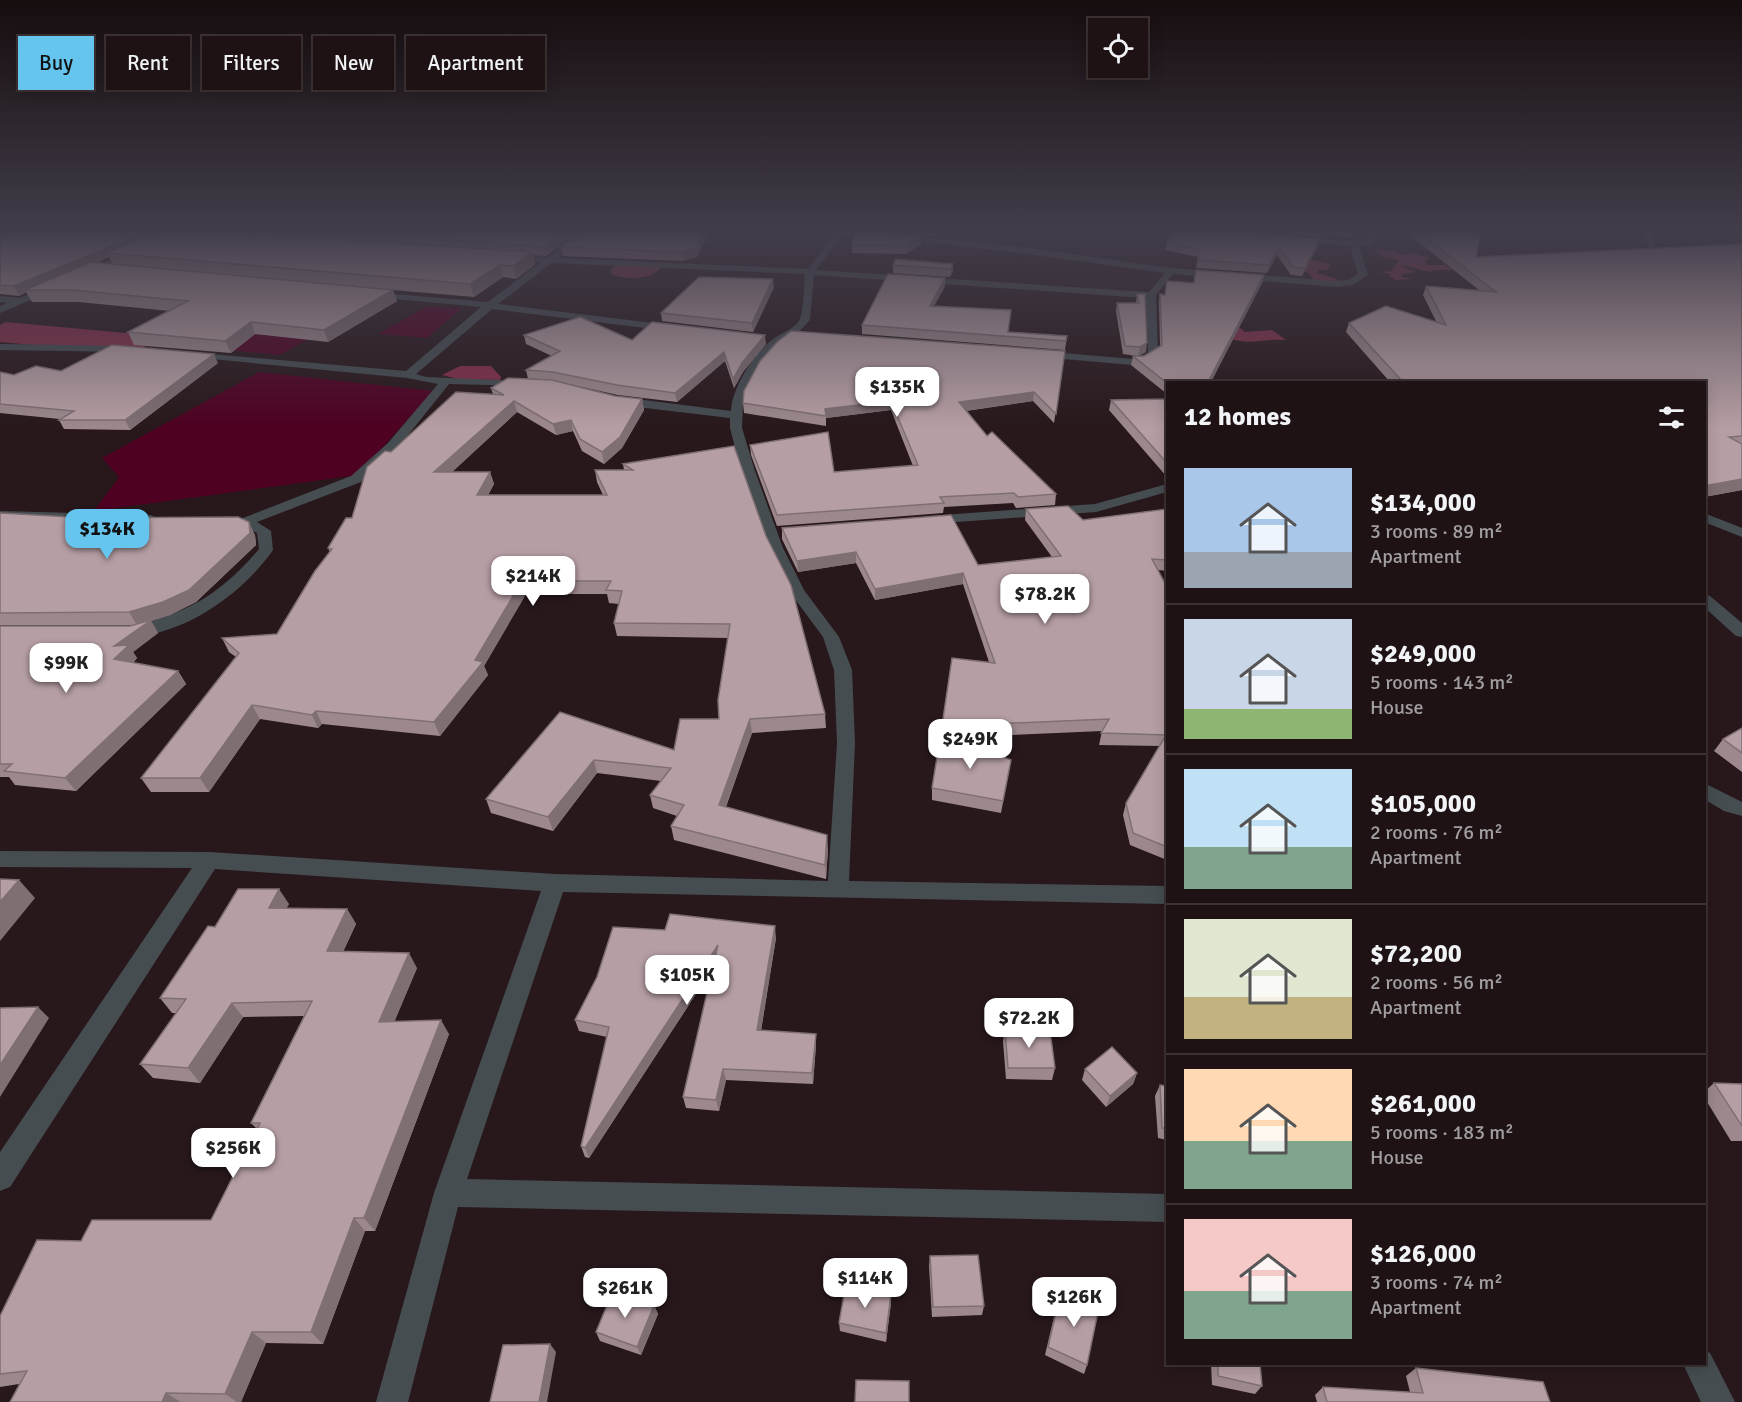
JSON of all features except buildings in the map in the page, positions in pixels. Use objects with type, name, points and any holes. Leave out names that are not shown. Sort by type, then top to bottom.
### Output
[{"type":"street","points":[[0,310],[27,298]]},
{"type":"street","points":[[422,298],[676,329]]},
{"type":"street","points":[[408,375],[500,298]]},
{"type":"street","points":[[807,298],[805,320],[779,337],[745,381],[738,400],[736,428],[748,471],[776,533],[797,591],[831,637],[843,670],[846,743],[838,890]]},
{"type":"street","points":[[1029,353],[1133,362],[1147,358],[1153,354],[1151,298]]},
{"type":"street","points":[[0,299],[21,301]]},
{"type":"street","points":[[779,337],[812,335]]},
{"type":"street","points":[[0,347],[101,347],[145,350]]},
{"type":"street","points":[[178,353],[408,375],[426,380],[537,384]]},
{"type":"street","points":[[213,521],[245,522],[356,479],[368,471],[418,417],[446,381]]},
{"type":"street","points":[[609,399],[654,407],[737,415]]},
{"type":"street","points":[[909,522],[1096,508],[1166,488]]},
{"type":"street","points":[[0,516],[171,519]]},
{"type":"street","points":[[1706,518],[1742,533]]},
{"type":"street","points":[[114,632],[138,632],[177,620],[212,603],[250,570],[266,550],[264,531],[245,522]]},
{"type":"street","points":[[1706,601],[1742,632]]},
{"type":"street","points":[[1706,791],[1742,809]]},
{"type":"street","points":[[0,859],[210,860],[555,883],[1166,895]]},
{"type":"street","points":[[0,1177],[210,860]]},
{"type":"street","points":[[392,1402],[448,1193],[555,883]]},
{"type":"street","points":[[448,1193],[1166,1208]]},
{"type":"street","points":[[1700,1365],[1719,1402]]},
{"type":"shaded area","points":[[233,298],[241,298],[130,354],[0,342],[0,325],[6,322],[136,334]]},
{"type":"shaded area","points":[[426,307],[462,308],[427,338],[378,334]]},
{"type":"shaded area","points":[[261,319],[331,326],[280,355],[206,348]]},
{"type":"shaded area","points":[[1211,326],[1240,328],[1245,332],[1272,330],[1286,340],[1239,341],[1222,334]]},
{"type":"shaded area","points":[[460,366],[491,366],[501,377],[500,380],[458,379],[442,375]]},
{"type":"shaded area","points":[[259,372],[433,391],[358,475],[94,511],[119,477],[102,458]]}]
